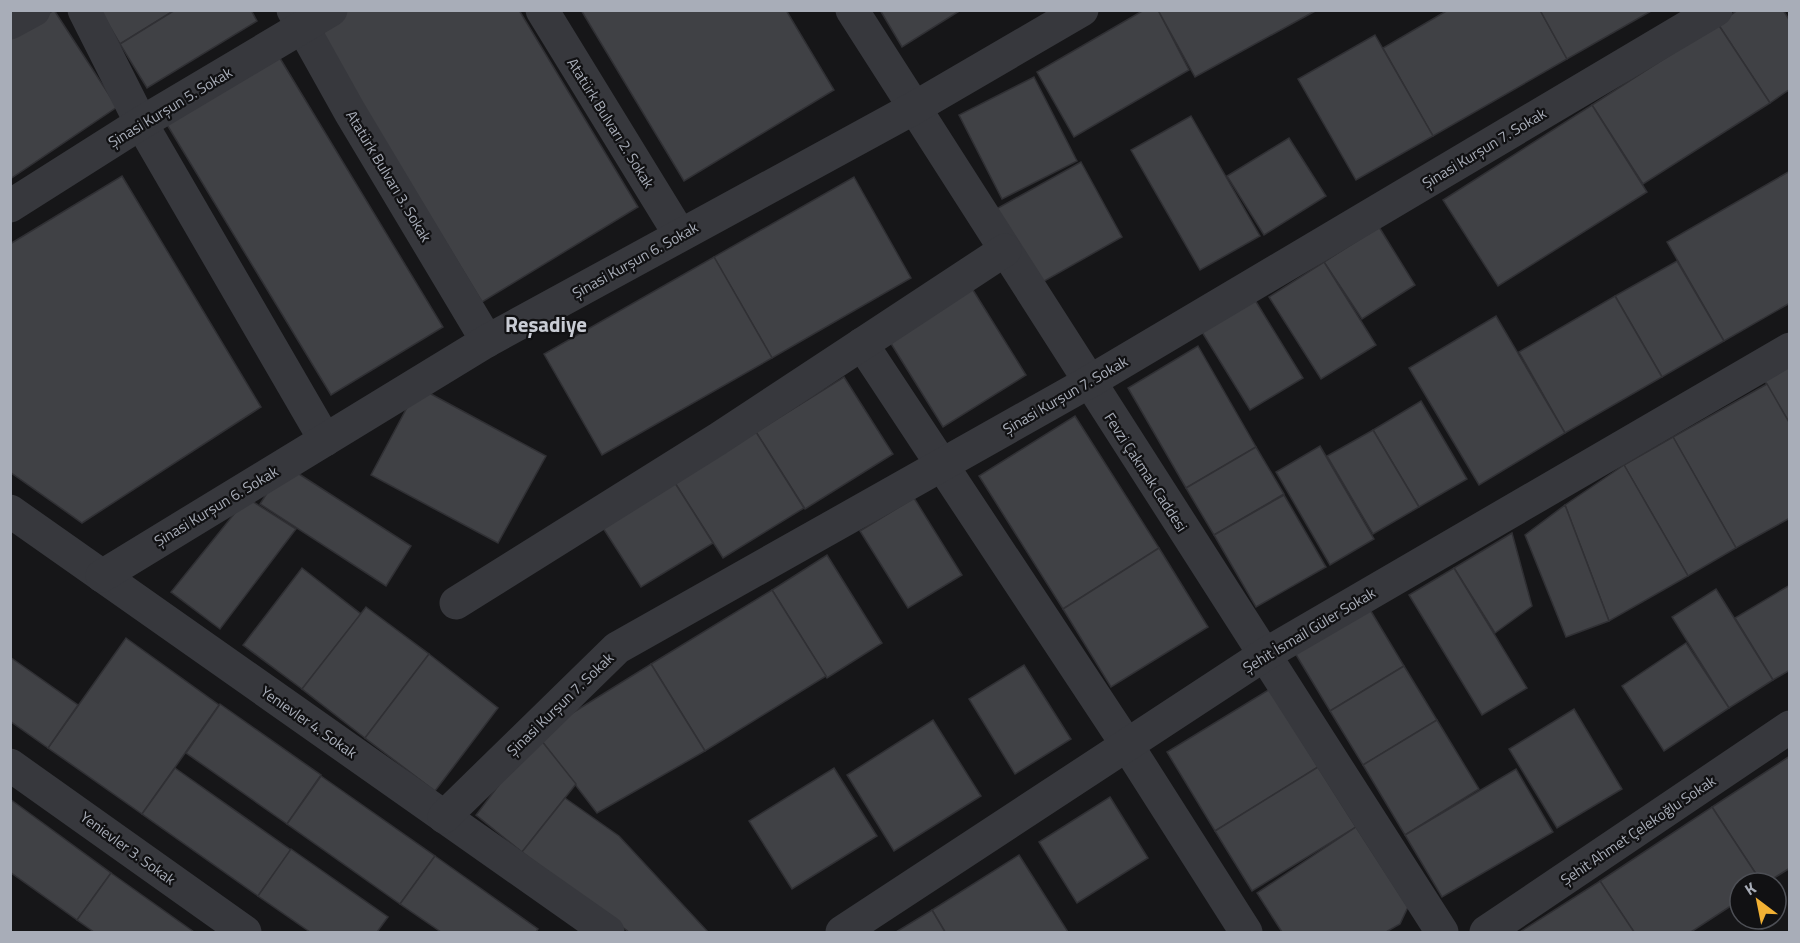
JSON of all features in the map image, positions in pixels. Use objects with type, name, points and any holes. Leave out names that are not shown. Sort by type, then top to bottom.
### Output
[{"type":"street","points":[[10,23],[34,10]]},
{"type":"street","points":[[84,10],[141,123],[325,440]]},
{"type":"street","name":"Şinasi Kurşun 5. Sokak","points":[[10,206],[298,19],[331,10]]},
{"type":"street","name":"Atatürk Bulvarı 2. Sokak","points":[[542,10],[680,235]]},
{"type":"street","name":"Fevzi Çakmak Caddesi","points":[[852,10],[1442,933]]},
{"type":"street","name":"Şinasi Kurşun 6. Sokak","points":[[102,576],[487,341],[914,108],[1082,10]]},
{"type":"street","name":"Şinasi Kurşun 7. Sokak","points":[[444,817],[617,648],[1089,382],[1716,10]]},
{"type":"street","name":"Atatürk Bulvarı 3. Sokak","points":[[298,19],[350,112],[487,341]]},
{"type":"street","points":[[456,603],[718,439],[1005,250]]},
{"type":"street","points":[[862,344],[1126,745],[1246,933]]},
{"type":"street","name":"Şehit İsmail Güler Sokak","points":[[842,933],[1264,655],[1790,349]]},
{"type":"street","name":"Yenievler 4. Sokak","points":[[10,511],[608,933]]},
{"type":"street","name":"Şehit Ahmet Çelekoğlu Sokak","points":[[1486,933],[1790,727]]},
{"type":"street","name":"Yenievler 3. Sokak","points":[[10,765],[245,933]]},
{"type":"building","points":[[54,10],[117,107],[10,179],[10,38]]},
{"type":"building","points":[[100,10],[175,10],[120,44]]},
{"type":"building","points":[[175,10],[251,10],[257,21],[147,88],[120,44]]},
{"type":"building","points":[[349,10],[519,10],[638,207],[482,302],[317,30]]},
{"type":"building","points":[[581,10],[786,10],[834,90],[684,181]]},
{"type":"building","points":[[880,10],[961,10],[902,47]]},
{"type":"building","points":[[1144,10],[1158,10],[1189,70],[1074,137],[1037,72]]},
{"type":"building","points":[[1158,10],[1317,10],[1195,77]]},
{"type":"building","points":[[1448,10],[1540,10],[1567,59],[1433,136],[1383,48]]},
{"type":"building","points":[[1540,10],[1653,10],[1567,59]]},
{"type":"building","points":[[1738,10],[1783,10],[1790,21],[1790,89],[1770,103],[1718,24]]},
{"type":"building","points":[[1718,24],[1770,103],[1643,184],[1592,105]]},
{"type":"building","points":[[1375,35],[1433,136],[1356,180],[1298,79]]},
{"type":"building","points":[[278,55],[443,327],[331,395],[166,123]]},
{"type":"building","points":[[1034,77],[1077,161],[1002,199],[959,115]]},
{"type":"building","points":[[1592,105],[1647,192],[1498,286],[1443,200]]},
{"type":"building","points":[[1191,116],[1260,236],[1200,270],[1131,150]]},
{"type":"building","points":[[1289,138],[1326,196],[1264,235],[1227,176]]},
{"type":"building","points":[[1081,162],[1122,237],[1032,288],[989,213]]},
{"type":"building","points":[[1790,171],[1790,303],[1724,341],[1667,242]]},
{"type":"building","points":[[122,176],[261,407],[82,523],[10,472],[10,244]]},
{"type":"building","points":[[854,177],[911,278],[772,358],[714,257]]},
{"type":"building","points":[[1379,227],[1415,285],[1362,319],[1324,262]]},
{"type":"building","points":[[714,257],[772,358],[602,455],[544,354]]},
{"type":"building","points":[[1677,261],[1724,341],[1662,377],[1615,296]]},
{"type":"building","points":[[1324,262],[1376,345],[1321,379],[1269,297]]},
{"type":"building","points":[[968,282],[1026,375],[943,427],[885,334]]},
{"type":"building","points":[[1615,296],[1662,377],[1565,433],[1519,352]]},
{"type":"building","points":[[1255,300],[1303,378],[1250,410],[1202,332]]},
{"type":"building","points":[[1496,316],[1565,433],[1479,485],[1409,368]]},
{"type":"building","points":[[1198,346],[1256,447],[1186,488],[1128,388]]},
{"type":"building","points":[[1790,363],[1790,424],[1763,378]]},
{"type":"building","points":[[844,377],[893,454],[805,509],[756,432]]},
{"type":"building","points":[[1767,384],[1790,424],[1790,518],[1736,548],[1673,437]]},
{"type":"building","points":[[418,387],[546,456],[498,543],[371,475]]},
{"type":"building","points":[[1421,401],[1467,479],[1419,507],[1373,430]]},
{"type":"building","points":[[1075,416],[1159,548],[1063,609],[979,476]]},
{"type":"building","points":[[1373,430],[1419,507],[1373,534],[1327,456]]},
{"type":"building","points":[[756,432],[804,508],[723,558],[675,483]]},
{"type":"building","points":[[1673,437],[1736,548],[1688,576],[1624,465]]},
{"type":"building","points":[[1320,446],[1374,539],[1330,565],[1276,472]]},
{"type":"building","points":[[1256,447],[1284,494],[1214,535],[1186,488]]},
{"type":"building","points":[[285,465],[411,546],[386,586],[260,504]]},
{"type":"building","points":[[1624,465],[1688,576],[1609,621],[1565,505]]},
{"type":"building","points":[[675,483],[713,543],[641,587],[603,528]]},
{"type":"building","points":[[1284,495],[1326,567],[1256,607],[1214,535]]},
{"type":"building","points":[[247,498],[296,529],[220,629],[171,592]]},
{"type":"building","points":[[914,498],[962,575],[908,608],[860,531]]},
{"type":"building","points":[[1565,505],[1609,621],[1566,637],[1525,535]]},
{"type":"building","points":[[1512,533],[1532,606],[1495,633],[1454,568]]},
{"type":"building","points":[[1159,548],[1208,627],[1111,687],[1063,609]]},
{"type":"building","points":[[827,555],[882,643],[827,678],[772,590]]},
{"type":"building","points":[[302,568],[361,614],[302,689],[243,645]]},
{"type":"building","points":[[1454,568],[1527,688],[1482,715],[1409,595]]},
{"type":"building","points":[[1790,585],[1790,670],[1773,680],[1735,618]]},
{"type":"building","points":[[1716,589],[1773,680],[1729,708],[1672,617]]},
{"type":"building","points":[[772,590],[826,676],[705,751],[651,664]]},
{"type":"building","points":[[366,607],[429,654],[365,738],[302,689]]},
{"type":"building","points":[[1369,608],[1404,666],[1330,711],[1295,653]]},
{"type":"building","points":[[126,638],[219,705],[142,814],[48,748]]},
{"type":"building","points":[[1686,643],[1729,708],[1664,751],[1622,686]]},
{"type":"building","points":[[429,654],[498,708],[435,791],[365,738]]},
{"type":"building","points":[[10,657],[78,705],[48,748],[10,721]]},
{"type":"building","points":[[651,664],[705,751],[597,813],[537,735]]},
{"type":"building","points":[[1024,665],[1071,739],[1015,774],[969,699]]},
{"type":"building","points":[[1404,666],[1437,720],[1363,765],[1330,711]]},
{"type":"building","points":[[1270,689],[1318,767],[1215,831],[1167,752]]},
{"type":"building","points":[[220,704],[321,775],[287,824],[186,753]]},
{"type":"building","points":[[1574,709],[1622,789],[1557,828],[1509,749]]},
{"type":"building","points":[[933,720],[981,796],[894,851],[847,775]]},
{"type":"building","points":[[1437,720],[1479,789],[1405,835],[1363,765]]},
{"type":"building","points":[[537,735],[576,784],[522,852],[476,815]]},
{"type":"building","points":[[1790,756],[1790,868],[1785,871],[1754,871],[1712,807]]},
{"type":"building","points":[[1318,767],[1356,827],[1252,891],[1215,831]]},
{"type":"building","points":[[175,768],[291,850],[258,896],[142,814]]},
{"type":"building","points":[[834,768],[877,836],[792,889],[749,821]]},
{"type":"building","points":[[1516,769],[1553,832],[1442,897],[1405,835]]},
{"type":"building","points":[[321,776],[435,856],[400,904],[287,824]]},
{"type":"building","points":[[1110,797],[1148,858],[1077,903],[1039,842]]},
{"type":"building","points":[[565,798],[619,836],[708,932],[629,932],[522,852]]},
{"type":"building","points":[[10,799],[111,873],[77,920],[10,872]]},
{"type":"building","points":[[1712,807],[1754,871],[1728,871],[1728,908],[1691,932],[1634,932],[1600,881]]},
{"type":"building","points":[[1356,827],[1408,907],[1400,924],[1386,932],[1282,932],[1257,893]]},
{"type":"building","points":[[291,849],[388,917],[377,932],[310,932],[258,896]]},
{"type":"building","points":[[1019,855],[1068,932],[945,932],[932,910]]},
{"type":"building","points":[[435,856],[538,929],[536,932],[441,932],[400,904]]},
{"type":"building","points":[[111,873],[194,932],[94,932],[77,920]]},
{"type":"building","points":[[1600,881],[1634,932],[1520,932]]},
{"type":"building","points":[[932,910],[945,932],[896,932]]},
{"type":"district","name":"Reşadiye","points":[[546,324]]}]
